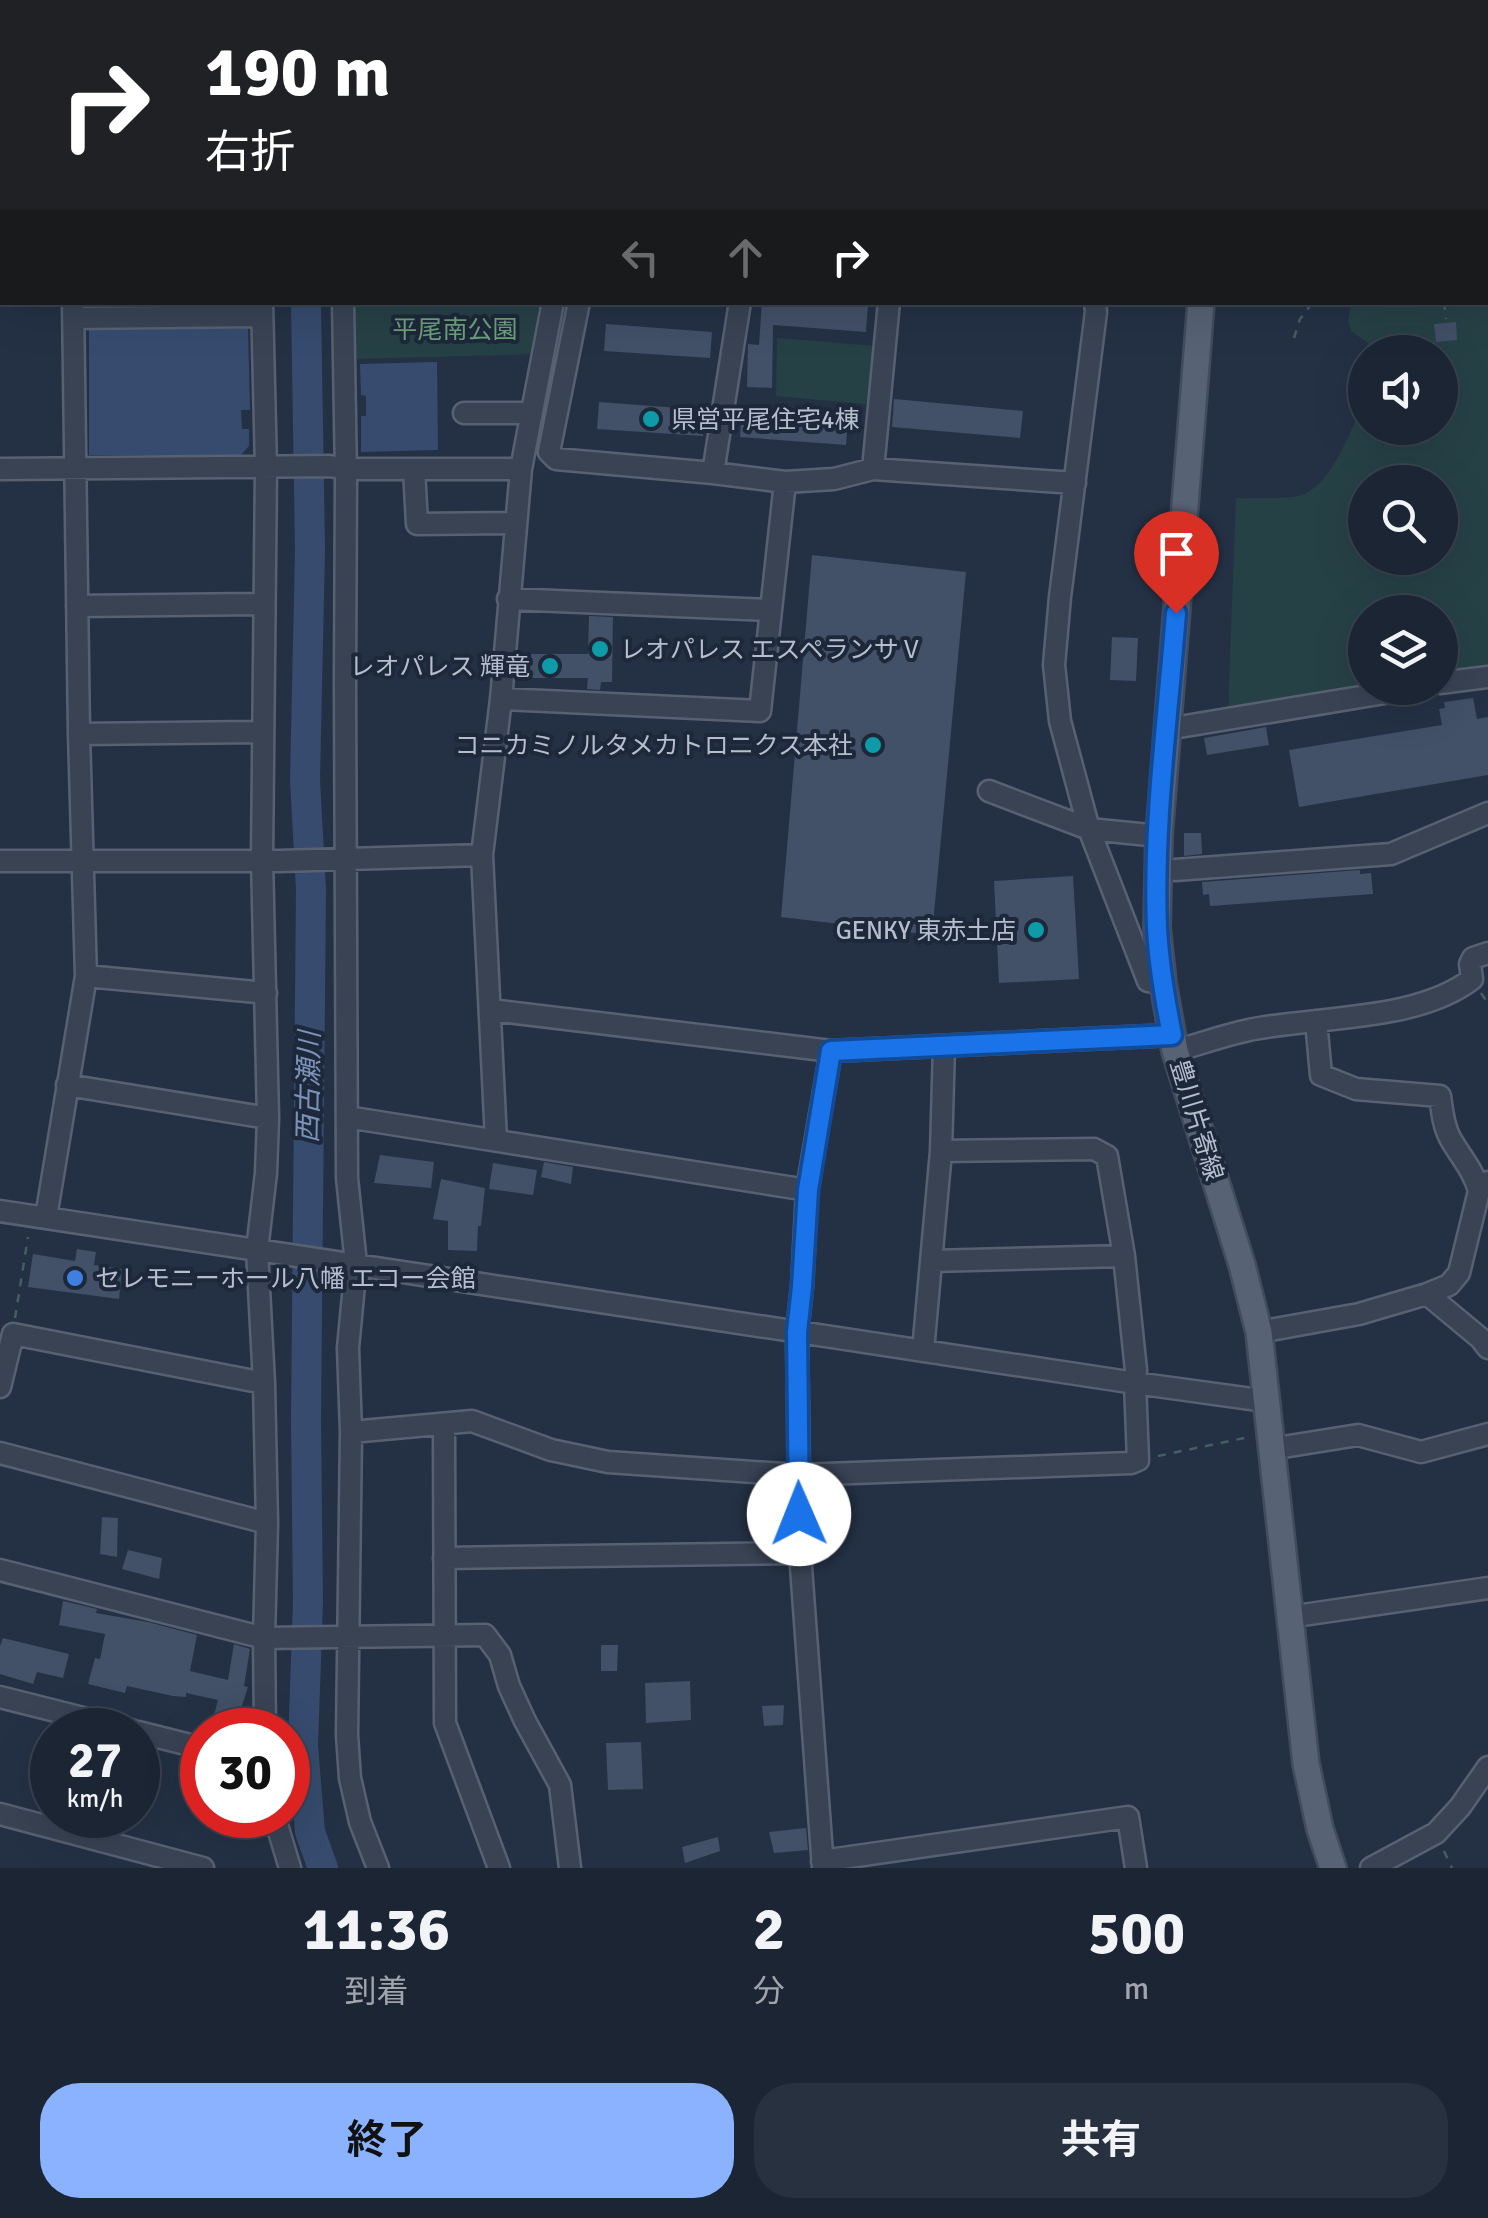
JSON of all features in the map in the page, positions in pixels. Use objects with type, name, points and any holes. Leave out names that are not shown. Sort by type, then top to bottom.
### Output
[{"type":"main road","name":"豊川片寄線","points":[[1201,305],[1158,836],[1157,928],[1173,1043],[1242,1266],[1258,1332],[1306,1764],[1333,1868]]},
{"type":"street","points":[[343,305],[338,468],[339,859],[347,1178],[356,1264],[348,1348],[351,1432],[342,1639],[350,1778],[360,1822],[378,1868]]},
{"type":"street","points":[[496,1140],[482,856],[501,700],[521,468],[551,305]]},
{"type":"street","points":[[579,305],[549,452],[556,460],[713,472],[785,482],[834,479],[873,470],[1075,483]]},
{"type":"street","points":[[713,472],[740,305]]},
{"type":"street","points":[[873,470],[888,305]]},
{"type":"street","points":[[1102,306],[1075,483],[1054,664],[1060,721],[1089,828],[1148,981],[1162,983]]},
{"type":"street","points":[[39,1216],[86,976],[74,310],[262,309],[275,466],[264,604],[263,732],[271,860],[266,994],[268,1118],[257,1250],[274,1639],[267,1708]]},
{"type":"street","points":[[464,413],[531,413]]},
{"type":"street","points":[[0,469],[521,468]]},
{"type":"street","points":[[414,469],[416,524],[516,523]]},
{"type":"street","points":[[501,700],[760,711],[785,482]]},
{"type":"street","points":[[508,600],[770,610]]},
{"type":"street","points":[[77,606],[264,604]]},
{"type":"street","points":[[1458,681],[1488,678]]},
{"type":"street","points":[[1167,729],[1348,699]]},
{"type":"street","points":[[79,734],[263,732]]},
{"type":"street","points":[[989,792],[1089,828],[1158,836]]},
{"type":"street","points":[[1174,870],[1391,854],[1488,813]]},
{"type":"street","points":[[0,861],[482,856]]},
{"type":"street","points":[[491,1010],[831,1051],[1173,1043],[1406,1009],[1460,988],[1472,979],[1473,958],[1488,954]]},
{"type":"street","points":[[86,976],[266,994]]},
{"type":"street","points":[[1258,1332],[1359,1314],[1449,1285],[1459,1273],[1484,1186],[1448,1134],[1440,1096],[1356,1088],[1322,1075],[1316,1021]]},
{"type":"street","points":[[923,1351],[941,1151],[944,1046]]},
{"type":"street","points":[[831,1051],[808,1190],[797,1332],[800,1553],[823,1865],[1128,1816],[1136,1868]]},
{"type":"street","points":[[67,1085],[268,1118]]},
{"type":"street","points":[[346,1117],[808,1190]]},
{"type":"street","points":[[351,1432],[472,1421],[550,1450],[608,1462],[798,1475],[1138,1460],[1136,1370],[1124,1256],[1107,1156],[1094,1149],[941,1151]]},
{"type":"street","points":[[0,1210],[1266,1401]]},
{"type":"street","points":[[932,1261],[1124,1256]]},
{"type":"street","points":[[1427,1294],[1488,1348]]},
{"type":"street","points":[[0,1387],[12,1334],[264,1383]]},
{"type":"street","points":[[444,1425],[445,1724],[499,1868]]},
{"type":"street","points":[[1271,1441],[1358,1435],[1420,1452],[1488,1434]]},
{"type":"street","points":[[0,1453],[267,1523]]},
{"type":"street","points":[[444,1558],[800,1553]]},
{"type":"street","points":[[0,1570],[274,1639],[486,1636],[500,1654],[525,1722],[560,1785],[570,1868]]},
{"type":"street","points":[[1290,1618],[1488,1588]]},
{"type":"street","points":[[0,1697],[43,1708]]},
{"type":"street","points":[[1371,1868],[1436,1833],[1488,1767]]},
{"type":"street","points":[[0,1814],[203,1868]]},
{"type":"street","points":[[279,1838],[290,1868]]},
{"type":"path","points":[[1294,338],[1311,305]]},
{"type":"path","points":[[1444,305],[1446,319]]},
{"type":"path","points":[[12,1334],[39,1216]]},
{"type":"path","points":[[1138,1460],[1271,1441]]},
{"type":"green space","name":"平尾南公園","points":[[348,305],[547,305],[537,354],[349,359]]},
{"type":"green space","points":[[1351,305],[1488,305],[1488,668],[1458,674],[1458,595],[1348,595],[1348,691],[1228,713],[1236,498],[1305,494],[1325,477],[1348,436],[1348,445],[1458,445],[1458,335],[1357,335],[1351,331]]},
{"type":"green space","points":[[777,338],[875,346],[866,404],[776,396]]},
{"type":"water","points":[[248,328],[250,410],[241,410],[242,429],[249,429],[249,446],[241,455],[89,455],[89,330]]},
{"type":"water","points":[[437,362],[438,450],[361,452],[361,416],[366,416],[366,396],[361,395],[360,364]]},
{"type":"building","points":[[762,305],[868,305],[866,332],[773,325],[772,388],[747,387],[748,344],[759,345]]},
{"type":"building","points":[[1456,322],[1457,335],[1435,335],[1434,324]]},
{"type":"building","points":[[606,324],[712,332],[710,358],[604,351]]},
{"type":"building","points":[[894,399],[1023,411],[1020,438],[892,427]]},
{"type":"building","name":"県営平尾住宅4棟","points":[[599,402],[705,410],[703,436],[597,429]]},
{"type":"building","points":[[742,410],[848,418],[846,445],[740,437]]},
{"type":"building","name":"コニカミノルタメカトロニクス本社","points":[[812,555],[966,572],[932,935],[781,917]]},
{"type":"building","points":[[589,616],[613,617],[612,682],[601,682],[600,690],[587,689],[588,678],[522,678],[522,654],[588,654]]},
{"type":"building","points":[[1112,637],[1138,638],[1136,681],[1110,680]]},
{"type":"building","points":[[1473,698],[1477,719],[1488,717],[1488,775],[1299,807],[1289,750],[1442,725],[1439,709],[1458,705],[1458,700]]},
{"type":"building","points":[[1266,727],[1269,745],[1207,755],[1204,738]]},
{"type":"building","points":[[1184,833],[1201,833],[1202,854],[1184,856]]},
{"type":"building","points":[[1360,870],[1360,874],[1371,873],[1373,894],[1210,906],[1209,894],[1203,895],[1202,882]]},
{"type":"building","name":"GENKY 東赤土店","points":[[1073,876],[1079,979],[999,983],[994,881]]},
{"type":"building","points":[[380,1155],[434,1162],[431,1188],[374,1183]]},
{"type":"building","points":[[544,1162],[573,1167],[571,1184],[541,1177]]},
{"type":"building","points":[[493,1163],[537,1170],[533,1195],[489,1189]]},
{"type":"building","points":[[441,1179],[485,1188],[477,1251],[448,1250],[448,1221],[433,1219]]},
{"type":"building","name":"セレモニーホール八幡 エコー会館","points":[[77,1249],[96,1252],[94,1265],[122,1269],[119,1299],[28,1287],[33,1254],[75,1261]]},
{"type":"building","points":[[102,1517],[118,1518],[117,1557],[100,1554]]},
{"type":"building","points":[[128,1550],[162,1558],[159,1579],[122,1569]]},
{"type":"building","points":[[63,1601],[97,1609],[96,1613],[197,1635],[190,1671],[228,1680],[234,1644],[250,1649],[244,1686],[248,1687],[241,1708],[216,1708],[218,1700],[186,1693],[186,1697],[173,1696],[127,1686],[125,1693],[88,1684],[95,1658],[100,1659],[105,1634],[59,1625]]},
{"type":"building","points":[[3,1638],[69,1654],[63,1678],[37,1672],[33,1684],[0,1674]]},
{"type":"building","points":[[601,1645],[618,1645],[617,1671],[601,1671]]},
{"type":"building","points":[[690,1681],[691,1720],[646,1723],[645,1683]]},
{"type":"building","points":[[784,1705],[783,1725],[764,1726],[762,1706]]},
{"type":"building","points":[[641,1742],[643,1789],[608,1790],[606,1743]]},
{"type":"building","points":[[806,1828],[808,1850],[774,1853],[769,1832]]},
{"type":"building","points":[[718,1837],[720,1851],[685,1863],[682,1847]]},
{"type":"waterway","name":"西古瀬川","points":[[306,305],[310,550],[305,780],[311,890],[308,1602],[303,1745],[310,1832],[323,1868]]},
{"type":"place","name":"県営平尾住宅4棟","points":[[651,419]]},
{"type":"place","name":"レオパレス エスペランサⅤ","points":[[600,649]]},
{"type":"place","name":"レオパレス 輝竜","points":[[550,666]]},
{"type":"place","name":"コニカミノルタメカトロニクス本社","points":[[873,745]]},
{"type":"place","name":"GENKY 東赤土店","points":[[1036,930]]},
{"type":"place","name":"セレモニーホール八幡 エコー会館","points":[[75,1278]]},
{"type":"route","points":[[799,1514],[797,1332],[808,1190],[831,1051],[1172,1035],[1157,928],[1158,836],[1176,613]]}]
